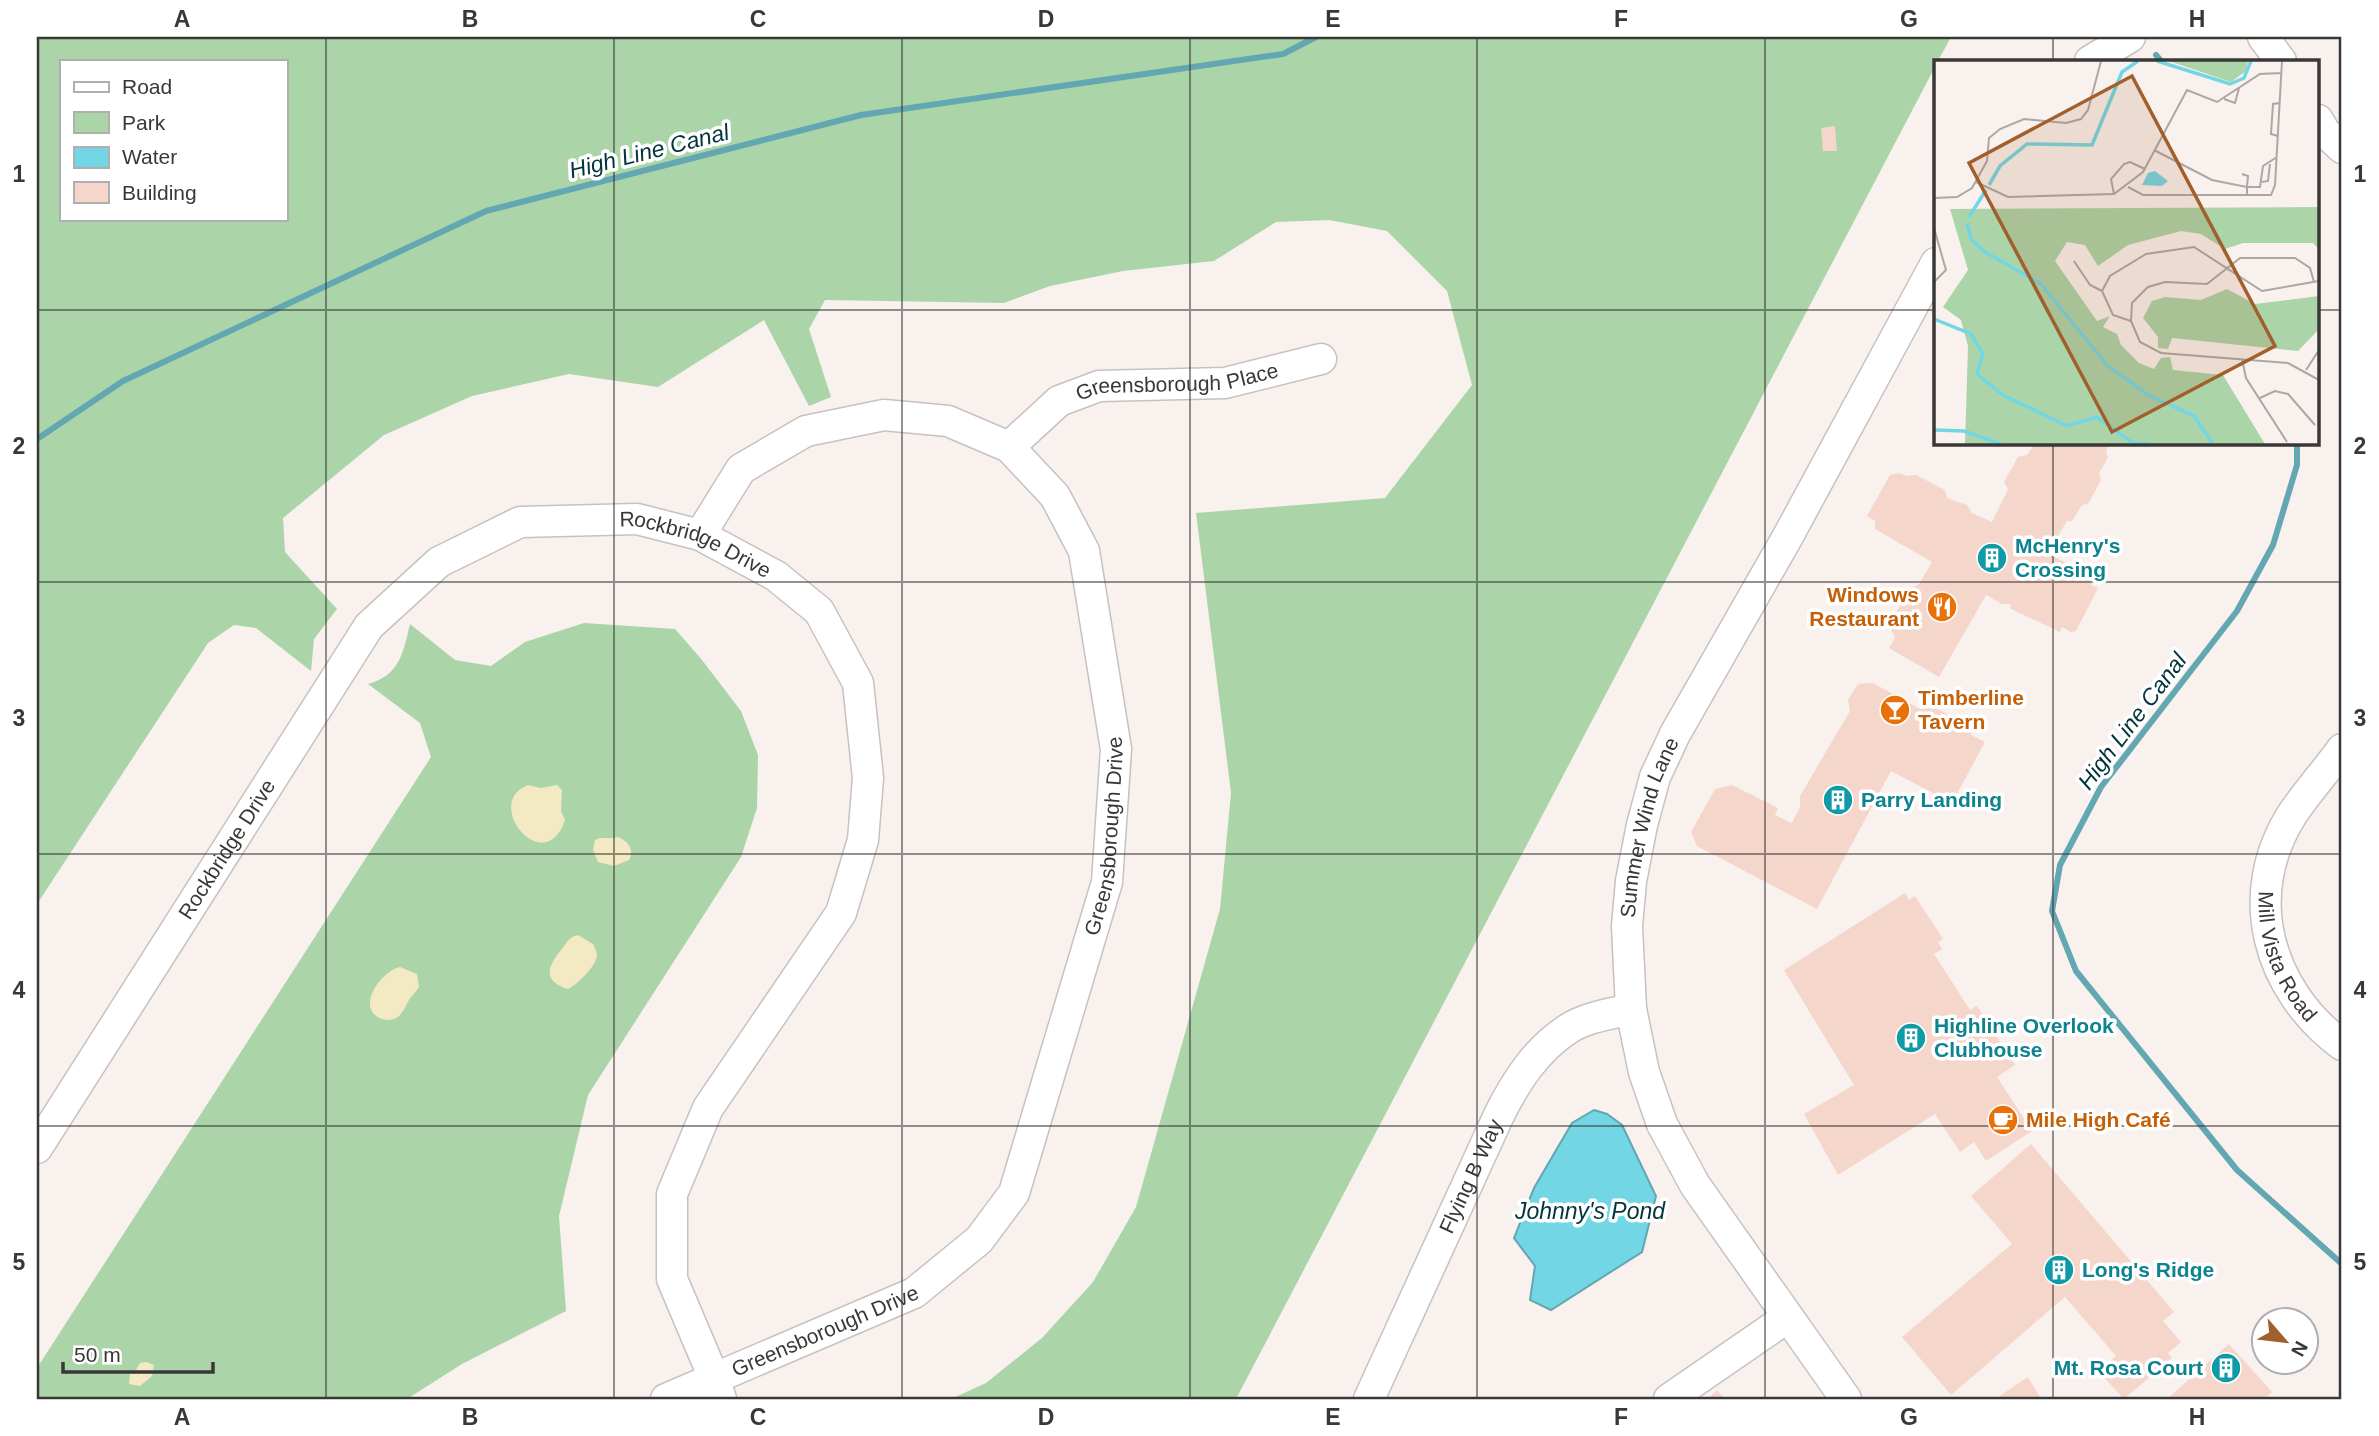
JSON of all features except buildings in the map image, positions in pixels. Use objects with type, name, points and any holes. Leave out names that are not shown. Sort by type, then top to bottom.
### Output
[{"type":"street","points":[[2092,60],[2130,37]]},
{"type":"street","points":[[2263,37],[2280,60]]},
{"type":"street","points":[[2320,123],[2342,148]]},
{"type":"street","name":"Summer Wind Lane","points":[[1846,1399],[1682,1162],[1662,1124],[1644,1072],[1631,1009],[1627,926],[1631,881],[1642,825],[1656,778],[1675,734],[1814,489],[1934,267]]},
{"type":"street","name":"Greensborough Place","points":[[1009,446],[1059,401],[1099,386],[1225,383],[1321,359]]},
{"type":"street","name":"Greensborough Drive","points":[[666,1399],[718,1389],[914,1293],[979,1240],[1014,1193],[1107,882],[1116,748],[1084,551],[1055,496],[1009,446],[948,421],[884,415],[806,431],[741,469],[700,535]]},
{"type":"street","name":"Rockbridge Drive","points":[[37,1148],[369,626],[439,562],[520,522],[637,519],[700,535],[776,576],[819,611],[858,683],[868,778],[863,840],[841,913],[708,1108],[672,1194],[671,1279],[718,1389]]},
{"type":"street","name":"Mill Vista Road","points":[[2342,749],[2293,813],[2271,865],[2266,900],[2267,930],[2288,987],[2307,1014],[2342,1045]]},
{"type":"street","name":"Flying B Way","points":[[1369,1399],[1517,1080],[1539,1053],[1569,1028],[1631,1009]]},
{"type":"street","points":[[1669,1399],[1788,1317]]},
{"type":"green space","points":[[37,37],[1951,37],[1939,60],[1934,60],[1934,69],[1236,1399],[951,1399],[986,1383],[1042,1338],[1093,1282],[1136,1207],[1220,909],[1231,793],[1196,513],[1385,498],[1472,385],[1447,291],[1387,231],[1329,220],[1276,222],[1214,261],[1123,271],[1050,286],[1004,303],[825,300],[809,329],[831,397],[809,406],[764,320],[658,387],[569,374],[472,396],[384,435],[283,518],[285,552],[337,609],[314,639],[311,671],[256,628],[234,625],[208,643],[37,904]]},
{"type":"green space","points":[[584,623],[675,629],[741,711],[758,755],[757,808],[741,857],[588,1095],[559,1216],[566,1311],[462,1364],[407,1399],[37,1399],[37,1368],[431,757],[420,723],[368,684],[394,669],[402,653],[410,624],[455,660],[491,666],[525,642]]},
{"type":"sand","points":[[528,785],[541,788],[557,785],[562,790],[561,811],[565,820],[556,836],[544,842],[532,840],[521,832],[514,820],[511,806],[515,794]]},
{"type":"sand","points":[[618,837],[629,846],[629,860],[614,866],[598,862],[593,850],[595,840]]},
{"type":"sand","points":[[578,935],[593,944],[597,955],[585,975],[567,989],[553,981],[551,967],[568,941]]},
{"type":"sand","points":[[400,967],[417,974],[419,987],[400,1015],[392,1020],[382,1019],[371,1010],[372,993],[384,976]]},
{"type":"sand","points":[[140,1363],[154,1365],[152,1376],[140,1386],[129,1384],[130,1373],[136,1370]]},
{"type":"water","name":"Johnny's Pond","points":[[1594,1110],[1607,1114],[1622,1125],[1656,1196],[1642,1252],[1551,1310],[1530,1300],[1535,1266],[1514,1238],[1534,1188],[1572,1123]]},
{"type":"waterway","name":"High Line Canal","points":[[37,439],[123,381],[486,211],[861,115],[1283,54],[1316,37]]},
{"type":"waterway","name":"High Line Canal","points":[[2156,55],[2160,60]]},
{"type":"waterway","name":"High Line Canal","points":[[2297,444],[2297,465],[2273,545],[2237,611],[2101,787],[2060,865],[2052,911],[2076,971],[2237,1170],[2342,1264]]},
{"type":"place","name":"McHenry's Crossing","points":[[1992,558]]},
{"type":"place","name":"Windows Restaurant","points":[[1942,607]]},
{"type":"place","name":"Timberline Tavern","points":[[1895,710]]},
{"type":"place","name":"Parry Landing","points":[[1838,800]]},
{"type":"place","name":"Highline Overlook Clubhouse","points":[[1911,1038]]},
{"type":"place","name":"Mile High Café","points":[[2003,1120]]},
{"type":"place","name":"Long's Ridge","points":[[2059,1270]]},
{"type":"place","name":"Mt. Rosa Court","points":[[2226,1368]]}]
